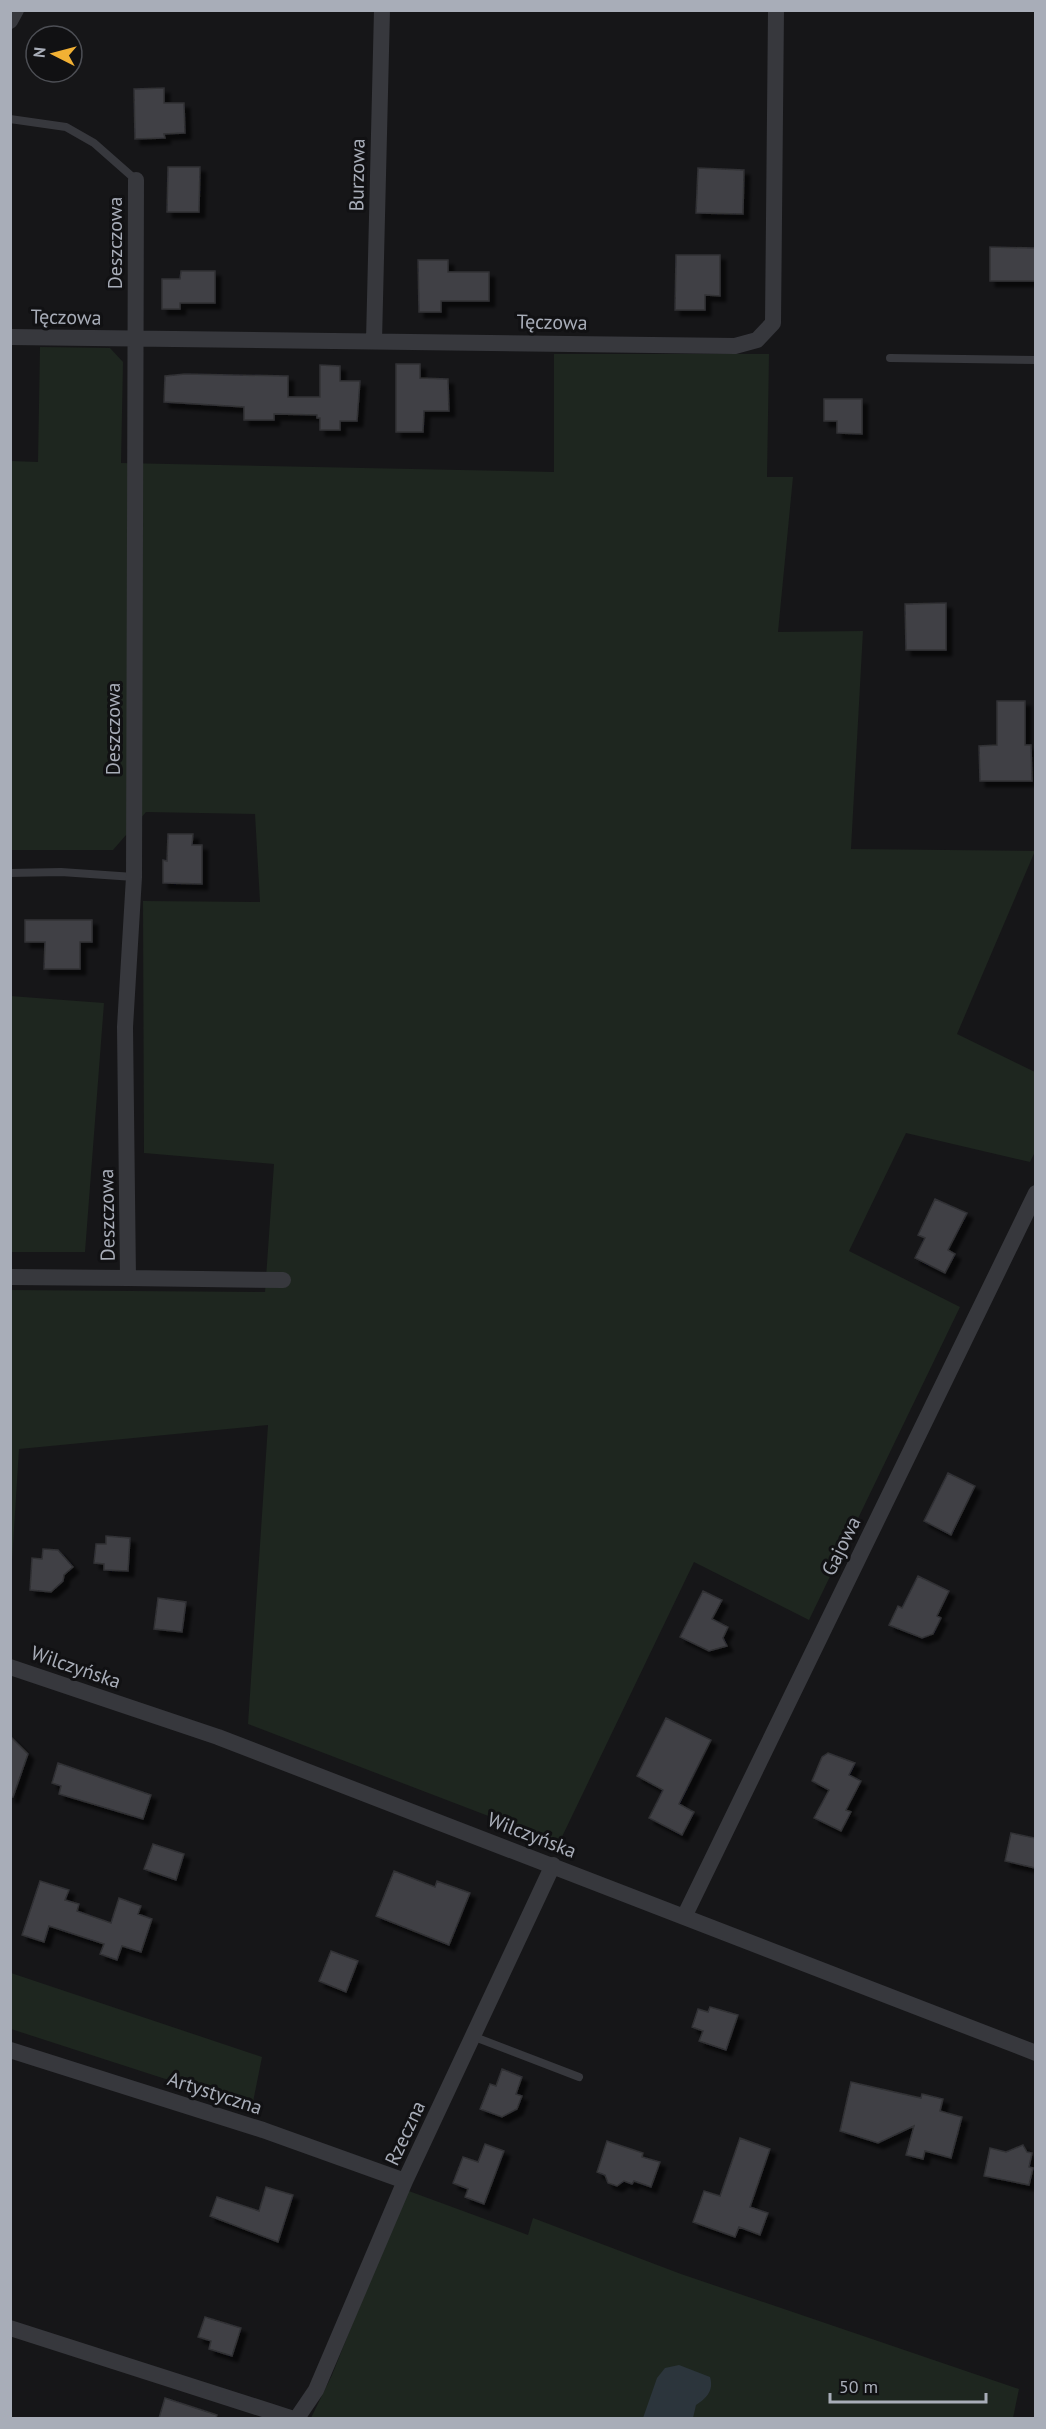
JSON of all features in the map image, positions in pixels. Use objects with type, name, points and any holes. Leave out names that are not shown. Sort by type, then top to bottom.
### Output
[{"type":"street","points":[[10,21],[16,10]]},
{"type":"street","name":"Burzowa","points":[[374,341],[382,10]]},
{"type":"street","name":"Tęczowa","points":[[10,337],[735,346],[757,340],[773,323],[776,10]]},
{"type":"street","name":"Deszczowa","points":[[128,1278],[125,1027],[134,877],[136,180]]},
{"type":"street","name":"Gajowa","points":[[684,1917],[1035,1194]]},
{"type":"street","name":"Deszczowa","points":[[10,1277],[283,1280]]},
{"type":"street","name":"Wilczyńska","points":[[10,1667],[218,1737],[1035,2053]]},
{"type":"street","name":"Rzeczna","points":[[297,2418],[316,2390],[405,2181],[553,1865]]},
{"type":"street","name":"Artystyczna","points":[[10,2050],[263,2130],[405,2181]]},
{"type":"street","points":[[10,2328],[291,2418]]},
{"type":"lane","points":[[10,119],[66,127],[94,143],[136,180]]},
{"type":"lane","points":[[890,358],[1035,360]]},
{"type":"lane","points":[[10,873],[61,872],[134,877]]},
{"type":"lane","points":[[472,2036],[579,2077]]},
{"type":"shaded area","points":[[40,347],[110,348],[123,362],[121,463],[554,472],[554,354],[769,354],[767,477],[793,477],[778,632],[863,631],[851,849],[1035,851],[957,1034],[1035,1072],[1035,1152],[1030,1162],[906,1133],[849,1251],[960,1307],[809,1620],[694,1562],[559,1843],[248,1724],[268,1425],[19,1449],[11,1577],[11,1290],[265,1292],[274,1164],[144,1153],[143,901],[260,902],[255,814],[146,812],[113,850],[11,850],[11,461],[38,462]]},
{"type":"shaded area","points":[[10,996],[104,1003],[85,1252],[11,1252]]},
{"type":"shaded area","points":[[11,1973],[262,2057],[252,2107],[11,2029]]},
{"type":"shaded area","points":[[406,2190],[528,2235],[533,2218],[681,2274],[1019,2389],[1013,2418],[311,2418],[332,2375]]},
{"type":"shaded area","points":[[679,2365],[710,2377],[710,2390],[696,2405],[693,2418],[643,2418],[657,2378],[665,2368]]},
{"type":"building","points":[[164,88],[164,103],[184,103],[185,133],[164,134],[165,138],[135,139],[134,89]]},
{"type":"building","points":[[168,167],[200,167],[199,212],[167,212]]},
{"type":"building","points":[[698,168],[744,170],[743,214],[696,213]]},
{"type":"building","points":[[990,247],[1035,248],[1035,281],[990,281]]},
{"type":"building","points":[[676,255],[720,255],[720,296],[705,295],[705,310],[675,310]]},
{"type":"building","points":[[418,260],[448,260],[448,272],[489,272],[489,301],[441,301],[441,312],[419,312]]},
{"type":"building","points":[[181,271],[215,271],[215,303],[180,303],[180,309],[162,309],[162,279],[180,279]]},
{"type":"building","points":[[396,364],[420,364],[420,378],[448,379],[449,411],[424,411],[423,432],[396,432]]},
{"type":"building","points":[[320,365],[340,366],[340,381],[360,381],[357,421],[340,421],[340,430],[320,430],[320,418],[317,418],[317,415],[274,414],[274,420],[244,420],[244,407],[164,402],[165,376],[185,374],[288,376],[288,397],[320,397]]},
{"type":"building","points":[[824,399],[862,399],[862,434],[837,433],[837,421],[824,421]]},
{"type":"building","points":[[946,603],[946,650],[906,650],[905,604]]},
{"type":"building","points":[[997,701],[1025,701],[1025,745],[1031,745],[1032,781],[980,781],[979,746],[997,745]]},
{"type":"building","points":[[168,834],[193,834],[192,845],[202,845],[202,884],[163,883],[163,860],[167,861]]},
{"type":"building","points":[[25,920],[92,920],[92,942],[80,942],[80,969],[44,969],[45,942],[25,942]]},
{"type":"building","points":[[935,1199],[967,1213],[948,1250],[955,1254],[945,1273],[915,1258],[925,1238],[918,1235]]},
{"type":"building","points":[[948,1473],[975,1486],[951,1535],[924,1521]]},
{"type":"building","points":[[106,1536],[130,1538],[128,1571],[104,1570],[104,1564],[94,1563],[96,1544],[106,1544]]},
{"type":"building","points":[[43,1549],[58,1550],[73,1567],[51,1592],[30,1590],[32,1558],[42,1559]]},
{"type":"building","points":[[918,1576],[949,1591],[937,1616],[941,1618],[933,1634],[922,1638],[889,1625],[898,1606],[902,1608]]},
{"type":"building","points":[[703,1591],[722,1600],[712,1619],[728,1627],[723,1638],[727,1646],[709,1651],[680,1637]]},
{"type":"building","points":[[158,1598],[186,1602],[182,1632],[154,1629]]},
{"type":"building","points":[[666,1718],[711,1740],[679,1804],[694,1812],[682,1835],[649,1818],[663,1790],[637,1776]]},
{"type":"building","points":[[10,1736],[28,1754],[13,1797],[10,1797]]},
{"type":"building","points":[[828,1753],[855,1763],[849,1775],[861,1781],[846,1810],[851,1812],[841,1831],[814,1818],[829,1790],[812,1781],[822,1757]]},
{"type":"building","points":[[58,1763],[151,1795],[143,1819],[59,1794],[61,1786],[52,1783]]},
{"type":"building","points":[[1011,1833],[1035,1838],[1035,1868],[1005,1861]]},
{"type":"building","points":[[153,1844],[184,1854],[176,1880],[144,1869]]},
{"type":"building","points":[[394,1871],[435,1887],[437,1881],[470,1893],[449,1945],[376,1916]]},
{"type":"building","points":[[40,1881],[69,1890],[65,1900],[79,1904],[77,1911],[111,1923],[119,1898],[141,1906],[138,1914],[152,1919],[141,1952],[122,1946],[117,1960],[100,1954],[104,1944],[49,1926],[44,1942],[22,1935]]},
{"type":"building","points":[[331,1951],[358,1961],[346,1992],[319,1981]]},
{"type":"building","points":[[710,2007],[738,2015],[726,2050],[699,2041],[703,2031],[692,2027],[698,2009],[708,2012]]},
{"type":"building","points":[[502,2069],[522,2077],[516,2094],[522,2096],[517,2109],[502,2117],[480,2109],[490,2084],[496,2086]]},
{"type":"building","points":[[851,2082],[921,2098],[922,2094],[943,2099],[940,2111],[962,2117],[951,2158],[925,2151],[923,2159],[906,2155],[914,2126],[878,2143],[840,2131]]},
{"type":"building","points":[[740,2138],[770,2149],[750,2207],[768,2213],[760,2235],[739,2227],[735,2237],[693,2222],[704,2191],[720,2196]]},
{"type":"building","points":[[607,2141],[643,2153],[642,2157],[660,2162],[651,2187],[634,2181],[632,2184],[624,2181],[617,2186],[608,2183],[605,2175],[597,2172]]},
{"type":"building","points":[[485,2144],[504,2151],[484,2204],[465,2197],[468,2189],[453,2183],[463,2157],[478,2162]]},
{"type":"building","points":[[1023,2145],[1027,2152],[1032,2153],[1029,2167],[1033,2168],[1029,2185],[984,2176],[990,2148],[1006,2152]]},
{"type":"building","points":[[266,2187],[293,2195],[278,2242],[210,2216],[217,2197],[259,2211]]},
{"type":"building","points":[[205,2317],[241,2328],[232,2356],[209,2349],[211,2341],[198,2337]]},
{"type":"building","points":[[165,2398],[217,2415],[216,2418],[159,2418]]}]
